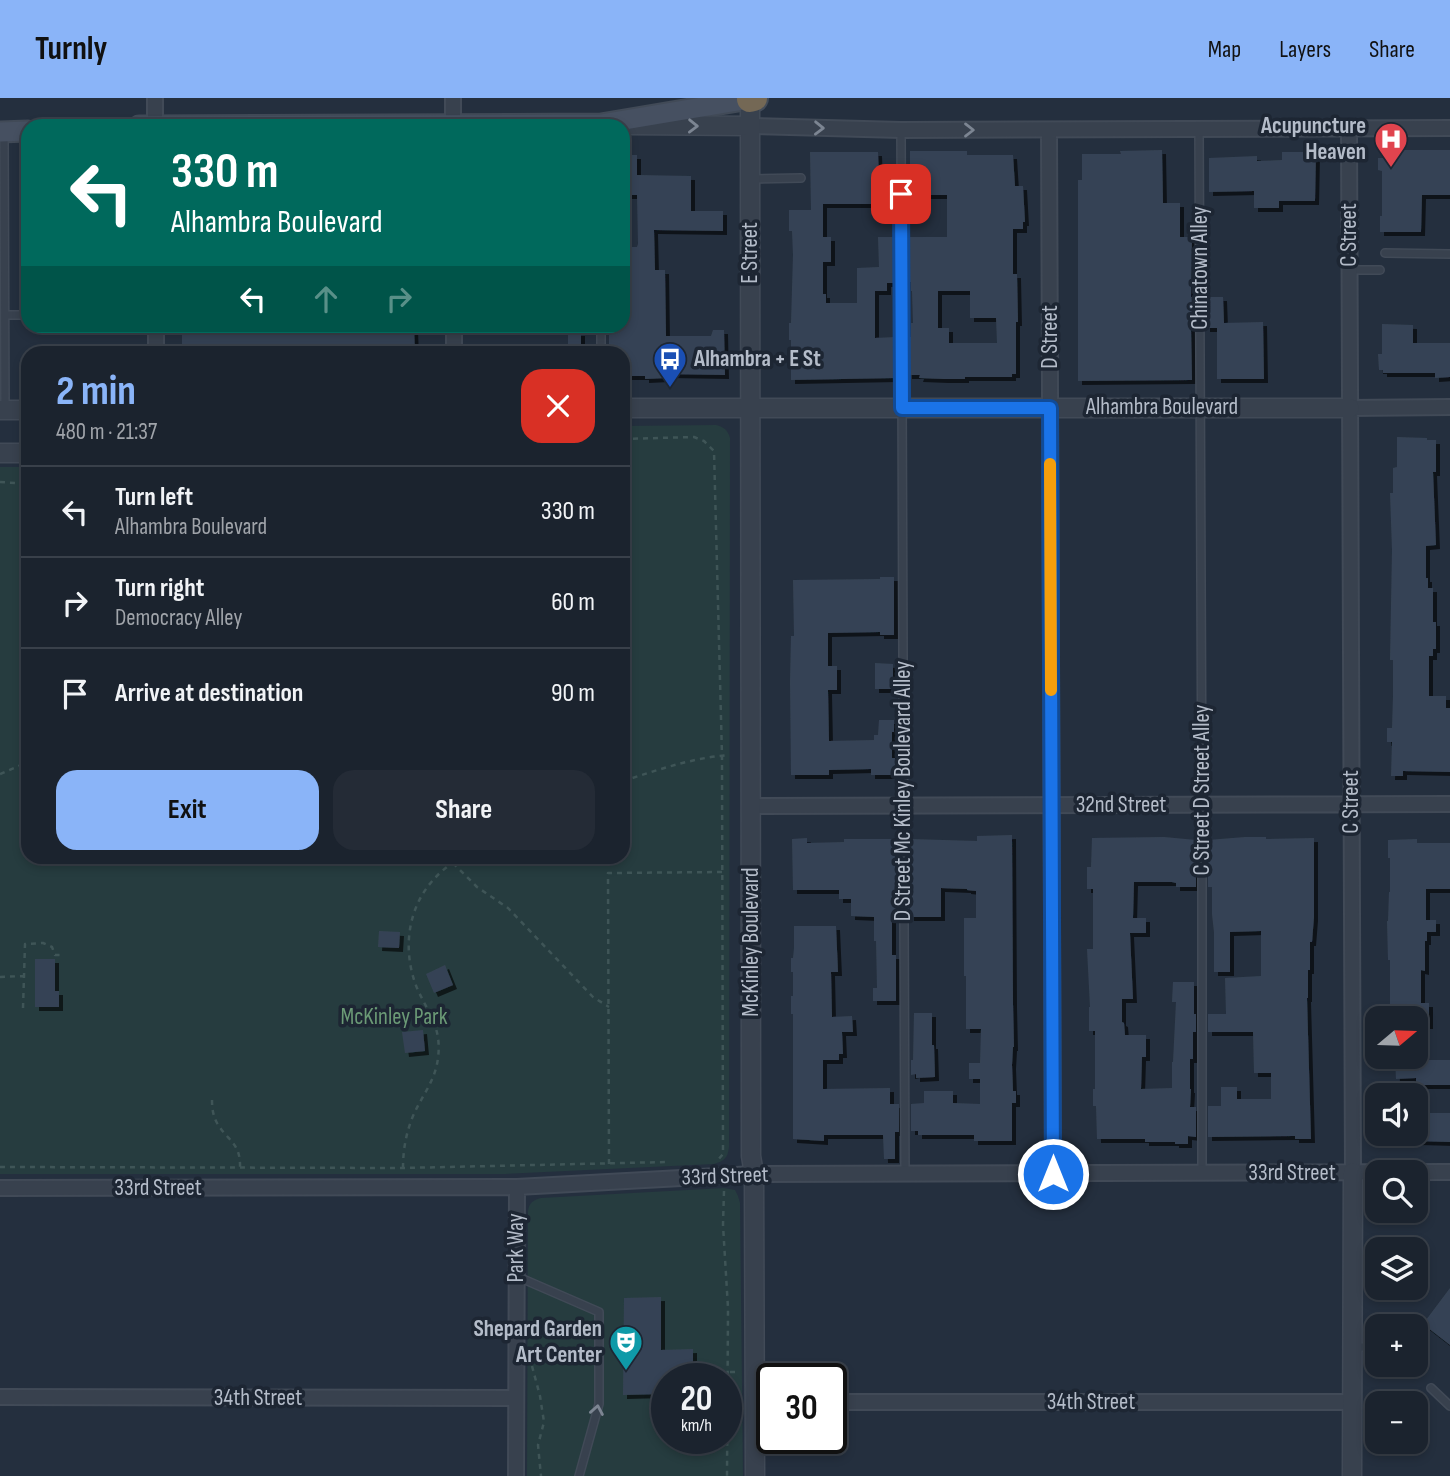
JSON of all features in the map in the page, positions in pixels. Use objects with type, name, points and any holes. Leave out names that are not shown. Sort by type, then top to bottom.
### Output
[{"type":"main road","points":[[630,120],[751,98]]},
{"type":"main road","points":[[2,132],[21,131]]},
{"type":"street","points":[[155,98],[155,119]]},
{"type":"street","points":[[453,98],[453,119]]},
{"type":"street","name":"E Street","points":[[750,408],[751,98]]},
{"type":"street","points":[[630,125],[901,130],[1450,128]]},
{"type":"street","name":"C Street","points":[[1349,129],[1352,1476]]},
{"type":"street","name":"D Street","points":[[1049,130],[1053,1174]]},
{"type":"street","name":"Alhambra Boulevard","points":[[630,408],[1450,407]]},
{"type":"street","name":"McKinley Boulevard","points":[[750,408],[751,1156],[761,1363]]},
{"type":"street","points":[[2,410],[21,410]]},
{"type":"street","points":[[0,453],[21,453]]},
{"type":"street","name":"32nd Street","points":[[751,806],[1450,804]]},
{"type":"street","name":"33rd Street","points":[[0,1188],[517,1187],[754,1174],[1450,1172]]},
{"type":"street","name":"Park Way","points":[[516,1476],[517,1187]]},
{"type":"street","name":"34th Street","points":[[0,1397],[516,1398]]},
{"type":"street","name":"34th Street","points":[[847,1402],[1351,1402]]},
{"type":"street","name":"McKinley Boulevard","points":[[755,1476],[757,1454]]},
{"type":"lane","name":"Chinatown Alley","points":[[1199,129],[1200,407]]},
{"type":"lane","name":"D Street Mc Kinley Boulevard Alley","points":[[901,130],[905,1175]]},
{"type":"lane","points":[[2,132],[5,314],[2,410]]},
{"type":"lane","points":[[750,179],[801,178]]},
{"type":"lane","points":[[1385,253],[1450,254]]},
{"type":"lane","points":[[1349,270],[1380,270]]},
{"type":"lane","points":[[5,314],[21,314]]},
{"type":"lane","name":"C Street D Street Alley","points":[[1200,407],[1202,1173]]},
{"type":"lane","points":[[516,1276],[599,1312],[599,1404],[579,1476]]},
{"type":"lane","points":[[1352,1347],[1365,1347]]},
{"type":"lane","points":[[1431,1388],[1450,1406]]},
{"type":"path","points":[[630,439],[694,437],[704,441],[714,451],[722,756],[723,1154],[718,1160],[708,1162]]},
{"type":"path","points":[[0,482],[21,484]]},
{"type":"path","points":[[630,779],[680,763],[729,755]]},
{"type":"path","points":[[0,774],[21,765]]},
{"type":"path","points":[[403,1168],[408,1131],[413,1115],[436,1072],[439,1050],[438,1030],[418,989],[409,962],[410,923],[417,902],[434,878],[452,864]]},
{"type":"path","points":[[454,864],[477,887],[508,908],[593,997],[609,1007]]},
{"type":"path","points":[[609,1164],[608,873],[722,872]]},
{"type":"path","points":[[23,1008],[25,944],[43,943],[52,947],[55,955],[61,955]]},
{"type":"path","points":[[0,977],[24,976]]},
{"type":"path","points":[[212,1100],[216,1122],[232,1139],[237,1149],[240,1174]]},
{"type":"path","points":[[0,1167],[403,1168],[671,1162]]},
{"type":"path","points":[[724,1188],[728,1363]]},
{"type":"path","points":[[531,1363],[544,1422],[538,1445],[541,1476]]},
{"type":"path","points":[[727,1454],[727,1476]]},
{"type":"green space","name":"McKinley Park","points":[[716,425],[725,429],[730,438],[729,1147],[725,1158],[714,1164],[505,1174],[0,1174],[0,467],[21,467],[21,864],[630,864],[630,426]]},
{"type":"green space","points":[[724,1188],[735,1190],[740,1203],[742,1363],[651,1363],[651,1454],[742,1454],[742,1385],[743,1476],[527,1476],[528,1211],[529,1206],[536,1200]]},
{"type":"building","points":[[1162,150],[1163,203],[1180,203],[1180,237],[1192,237],[1192,380],[1078,381],[1078,180],[1082,180],[1082,154]]},
{"type":"building","points":[[1391,150],[1450,150],[1450,195],[1422,195],[1421,232],[1380,232],[1382,171],[1378,170],[1378,158],[1391,158]]},
{"type":"building","points":[[910,151],[967,151],[967,155],[1013,155],[1015,186],[1023,186],[1025,222],[1023,229],[1013,229],[1013,274],[1017,274],[1018,322],[1016,374],[1012,374],[1012,377],[944,379],[908,375],[908,337],[911,337],[913,323],[911,282],[908,282],[908,237],[947,237],[947,195],[924,195],[924,179],[910,179]],"holes":[[[938,291],[970,291],[970,318],[996,318],[997,343],[949,343],[949,328],[938,328]]]},
{"type":"building","points":[[810,152],[878,152],[880,204],[823,204],[823,237],[831,237],[831,262],[823,262],[823,294],[826,294],[826,303],[857,303],[857,268],[879,267],[878,237],[895,237],[895,283],[887,283],[887,291],[875,291],[875,338],[896,337],[895,378],[791,380],[789,323],[793,255],[789,210],[811,210]]},
{"type":"building","points":[[1282,152],[1316,152],[1315,201],[1279,201],[1279,208],[1254,208],[1254,191],[1209,192],[1209,158],[1257,156],[1257,161],[1282,160]]},
{"type":"building","points":[[630,155],[637,155],[637,175],[691,176],[691,211],[723,211],[723,231],[654,230],[655,270],[665,270],[666,336],[711,336],[713,330],[724,330],[725,375],[666,374],[666,378],[645,379],[645,376],[630,376],[630,346],[609,346],[609,333],[630,333],[630,247],[637,247],[638,244],[637,195],[630,195]]},
{"type":"building","points":[[1206,297],[1223,297],[1224,323],[1263,322],[1264,379],[1217,379],[1217,328],[1206,328]]},
{"type":"building","points":[[1382,324],[1413,325],[1413,343],[1450,343],[1450,377],[1435,378],[1435,373],[1383,373],[1383,370],[1379,370]]},
{"type":"building","points":[[182,333],[414,333],[415,346],[185,346],[182,345]]},
{"type":"building","points":[[568,333],[581,333],[581,346],[568,346]]},
{"type":"building","points":[[1397,437],[1436,440],[1436,472],[1433,472],[1436,545],[1426,546],[1426,578],[1428,588],[1433,588],[1433,622],[1436,622],[1436,649],[1433,649],[1433,656],[1429,656],[1429,696],[1446,696],[1446,708],[1450,708],[1450,772],[1403,771],[1403,776],[1391,776],[1392,742],[1387,742],[1387,728],[1392,728],[1393,696],[1393,660],[1390,660],[1390,493],[1393,493],[1393,468],[1397,467]]},
{"type":"building","points":[[894,577],[894,635],[880,635],[880,632],[828,633],[828,666],[837,666],[837,690],[828,690],[829,741],[874,740],[874,735],[878,735],[879,720],[894,720],[892,758],[895,758],[895,775],[871,775],[871,769],[829,770],[829,775],[791,775],[793,580]]},
{"type":"building","points":[[875,663],[893,664],[893,689],[875,689]]},
{"type":"building","points":[[1012,835],[1012,1065],[1016,1103],[1012,1103],[1012,1141],[974,1141],[974,1135],[918,1135],[918,1131],[911,1131],[911,1104],[924,1103],[924,1091],[953,1091],[953,1103],[980,1104],[980,1079],[969,1079],[969,1063],[980,1063],[981,1029],[966,1029],[964,976],[964,918],[976,918],[976,891],[941,888],[941,917],[910,917],[910,839],[977,841],[977,836]]},
{"type":"building","points":[[1164,837],[1196,840],[1196,887],[1176,887],[1176,883],[1172,882],[1134,882],[1133,918],[1146,918],[1146,933],[1130,933],[1133,999],[1122,999],[1122,1022],[1125,1035],[1146,1035],[1141,1089],[1172,1088],[1176,1002],[1172,1002],[1173,982],[1194,982],[1196,1032],[1193,1032],[1193,1059],[1190,1059],[1190,1107],[1196,1107],[1196,1137],[1188,1136],[1188,1144],[1145,1142],[1145,1139],[1097,1139],[1096,1106],[1093,1106],[1095,1031],[1089,1031],[1087,949],[1093,949],[1093,889],[1087,889],[1087,867],[1091,867],[1092,838]]},
{"type":"building","points":[[1245,837],[1314,838],[1314,917],[1307,998],[1311,1139],[1295,1139],[1295,1136],[1208,1137],[1208,1106],[1221,1106],[1221,1087],[1237,1087],[1237,1099],[1271,1099],[1271,1073],[1254,1073],[1253,1032],[1208,1032],[1208,1014],[1226,1014],[1225,978],[1261,976],[1261,931],[1230,932],[1230,972],[1214,972],[1212,887],[1208,887],[1208,840]]},
{"type":"building","points":[[807,838],[807,843],[844,842],[844,839],[898,839],[898,917],[892,917],[892,955],[896,955],[896,1001],[873,1001],[873,988],[877,988],[874,917],[851,916],[851,899],[839,899],[839,890],[793,890],[792,839]]},
{"type":"building","points":[[1417,839],[1417,843],[1450,843],[1450,889],[1426,889],[1426,920],[1436,920],[1436,932],[1427,932],[1425,971],[1421,970],[1421,1003],[1429,1003],[1429,1025],[1428,1006],[1390,1006],[1388,840]]},
{"type":"building","points":[[794,926],[836,926],[838,972],[831,972],[832,1017],[852,1016],[853,1032],[842,1032],[843,1054],[839,1054],[839,1060],[823,1060],[823,1089],[890,1088],[890,1104],[899,1104],[895,1159],[884,1159],[883,1135],[824,1135],[824,1141],[793,1139],[791,958]]},
{"type":"building","points":[[379,931],[400,932],[399,948],[378,947]]},
{"type":"building","points":[[35,959],[55,959],[55,991],[59,991],[59,1007],[35,1007]]},
{"type":"building","points":[[445,965],[453,985],[434,993],[426,974]]},
{"type":"building","points":[[914,1013],[932,1013],[935,1077],[916,1078],[916,1074],[911,1075]]},
{"type":"building","points":[[423,1030],[425,1051],[405,1053],[402,1032]]},
{"type":"building","points":[[1428,1060],[1450,1060],[1450,1085],[1416,1083],[1416,1078],[1396,1079],[1396,1069],[1428,1069]]},
{"type":"building","points":[[1428,1113],[1450,1113],[1450,1142],[1428,1141]]},
{"type":"building","points":[[1450,1288],[1450,1345],[1428,1328],[1428,1317]]},
{"type":"building","points":[[661,1297],[661,1350],[693,1349],[693,1363],[651,1363],[651,1394],[623,1395],[624,1298]]},
{"type":"slow traffic","points":[[1050,464],[1051,690]]},
{"type":"place","name":"Acupuncture Heaven","points":[[1391,169]]},
{"type":"place","name":"Alhambra + E St","points":[[670,389]]},
{"type":"place","name":"Shepard Garden Art Center","points":[[626,1372]]},
{"type":"route","points":[[901,194],[902,408],[1050,408],[1053,1174]]}]
